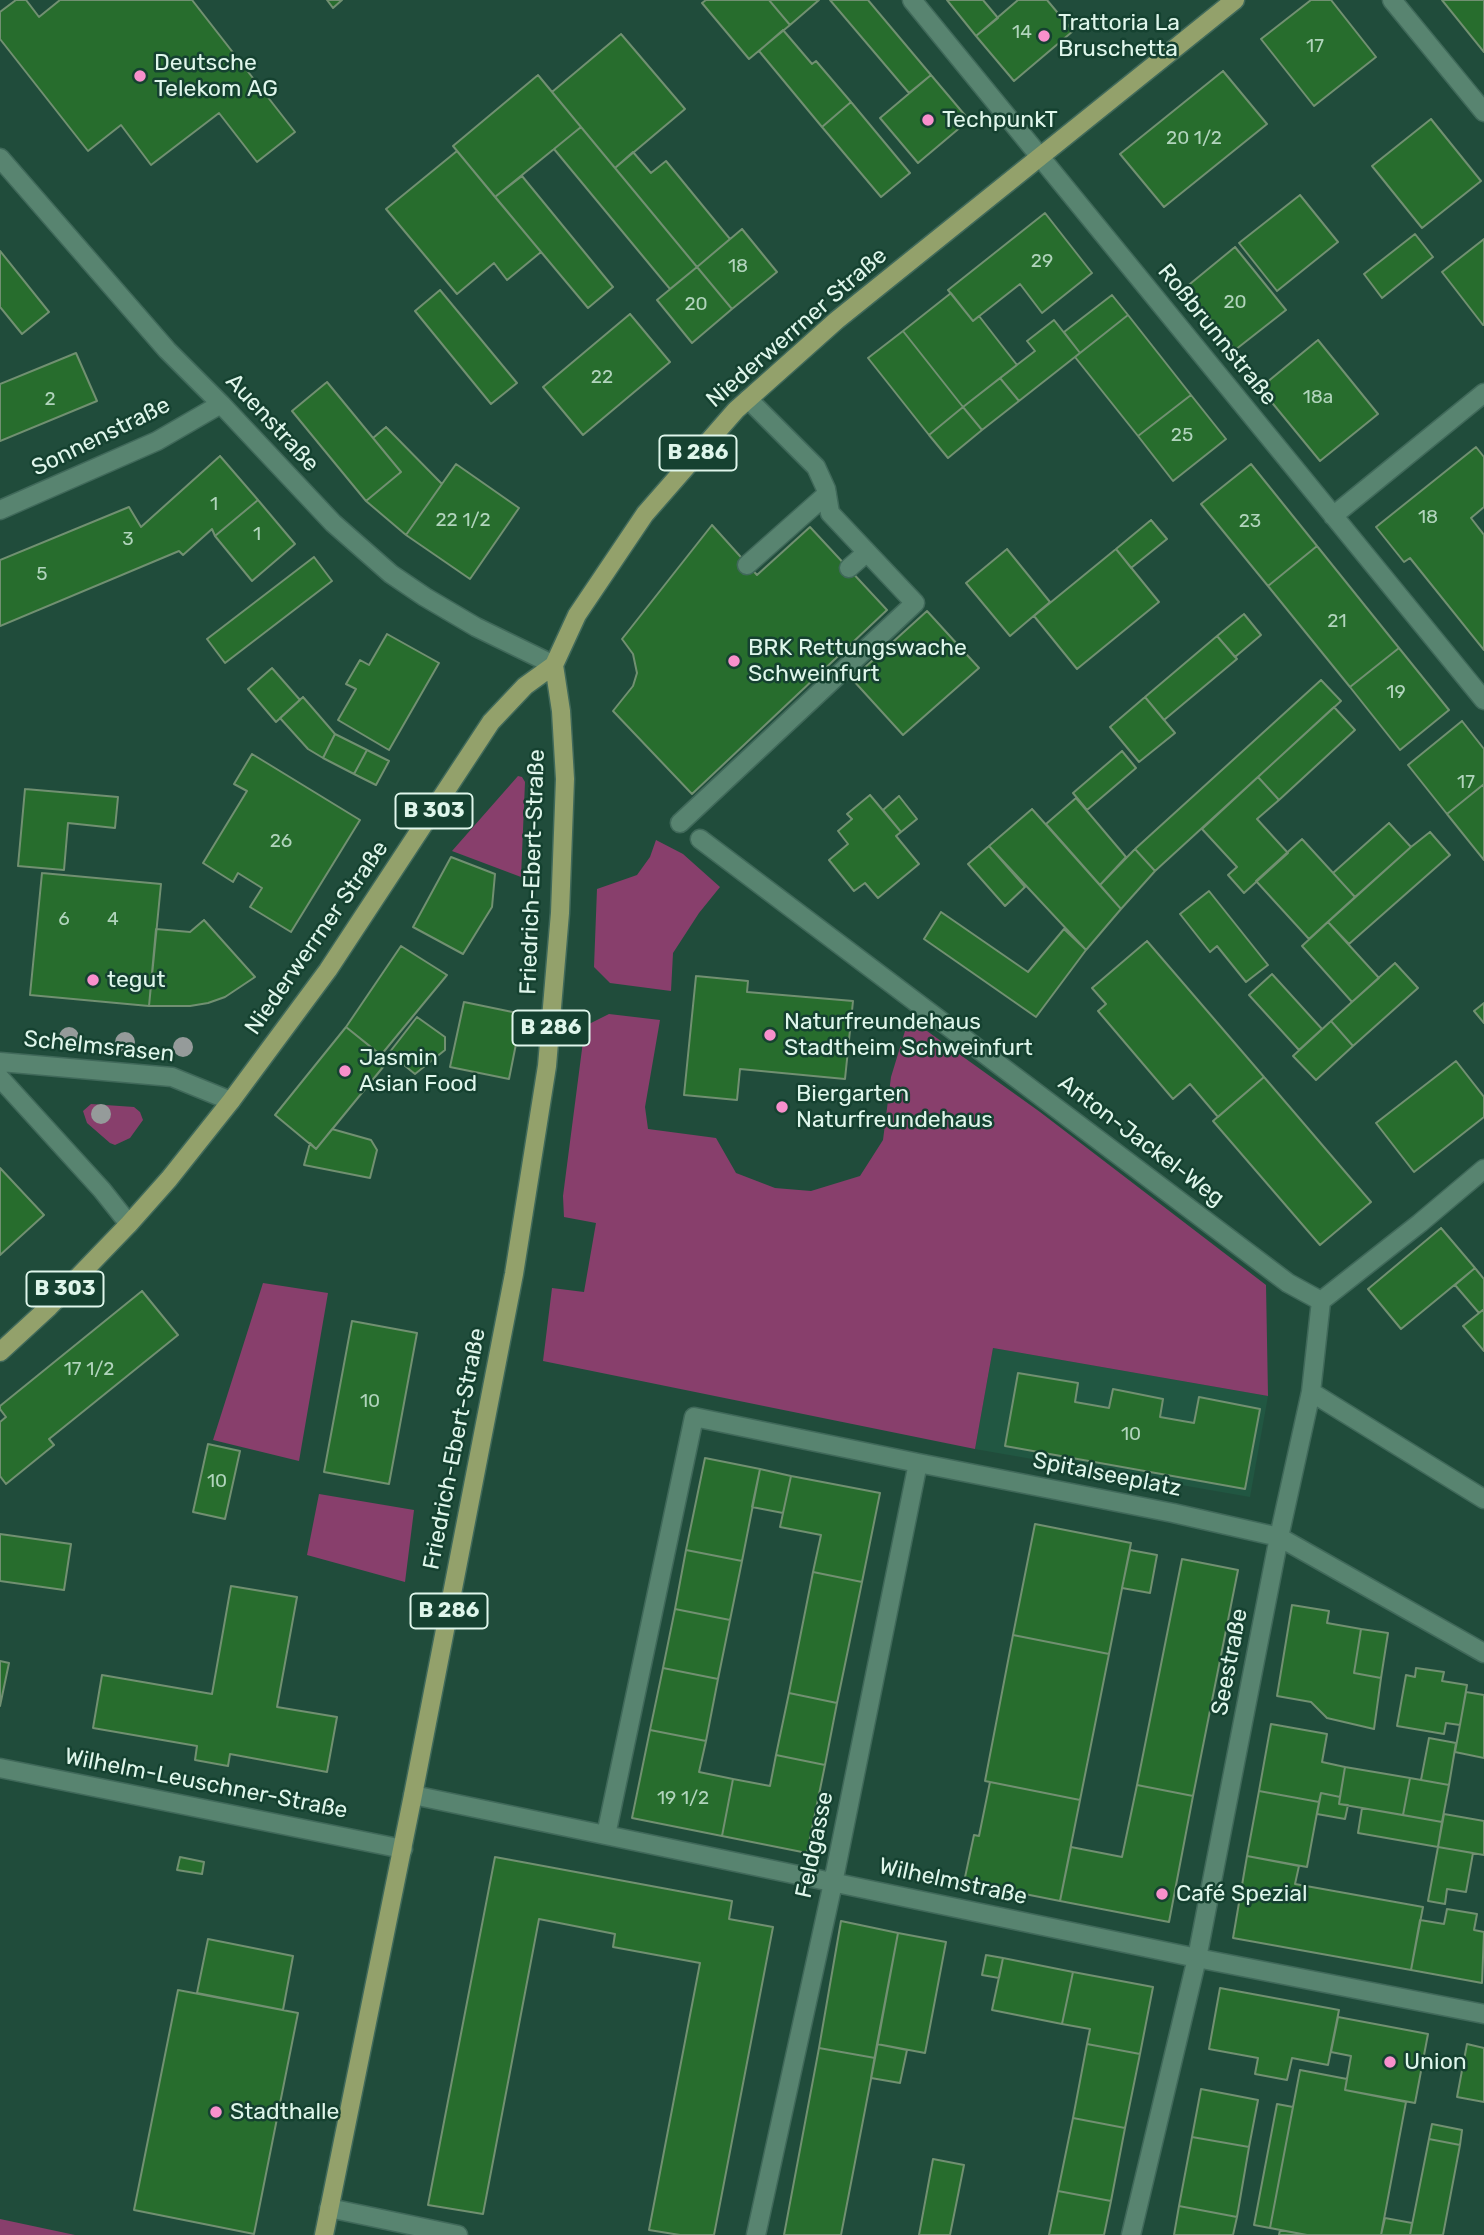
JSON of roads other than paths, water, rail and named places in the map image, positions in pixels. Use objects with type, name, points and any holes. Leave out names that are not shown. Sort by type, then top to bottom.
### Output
[{"type":"main road","name":"Niederwerrner Straße","points":[[0,1352],[49,1307],[169,1179],[328,970],[491,722],[525,686],[554,665],[576,615],[645,513],[748,399],[837,320],[1235,0]]},
{"type":"main road","name":"Friedrich-Ebert-Straße","points":[[324,2235],[414,1795],[514,1274],[547,1066],[560,913],[565,779],[561,711],[554,665]]},
{"type":"street","name":"Roßbrunnstraße","points":[[912,0],[1484,700]]},
{"type":"street","points":[[1392,0],[1484,112]]},
{"type":"street","name":"Auenstraße","points":[[0,158],[167,351],[333,523],[391,574],[476,627],[554,665]]},
{"type":"street","points":[[1333,516],[1484,393]]},
{"type":"street","points":[[680,823],[915,603],[830,513],[827,494],[816,467],[748,399]]},
{"type":"street","name":"Sonnenstraße","points":[[0,510],[157,441],[221,404]]},
{"type":"street","points":[[747,565],[827,494]]},
{"type":"street","points":[[849,568],[866,552]]},
{"type":"street","name":"Anton-Jackel-Weg","points":[[699,839],[1288,1283],[1321,1301]]},
{"type":"street","name":"Schelmsrasen","points":[[0,1062],[172,1077],[230,1101]]},
{"type":"street","name":"Schelmsrasen","points":[[0,1078],[102,1190],[129,1224]]},
{"type":"street","points":[[1321,1301],[1484,1169]]},
{"type":"street","name":"Seestraße","points":[[1131,2235],[1197,1958],[1279,1537],[1311,1392],[1321,1301]]},
{"type":"street","points":[[1311,1392],[1484,1499]]},
{"type":"street","name":"Spitalseeplatz","points":[[606,1835],[694,1417],[1173,1513],[1279,1537],[1484,1653]]},
{"type":"street","name":"Feldgasse","points":[[756,2235],[833,1882],[918,1463]]},
{"type":"street","name":"Wilhelm-Leuschner-Straße","points":[[0,1768],[403,1849]]},
{"type":"street","name":"Wilhelmstraße","points":[[414,1795],[1197,1958],[1484,2014]]},
{"type":"street","points":[[329,2208],[458,2235]]},
{"type":"place","name":"Trattoria La Bruschetta","points":[[1044,36]]},
{"type":"place","name":"Deutsche Telekom AG","points":[[140,76]]},
{"type":"place","name":"TechpunkT","points":[[928,120]]},
{"type":"place","name":"BRK Rettungswache Schweinfurt","points":[[734,661]]},
{"type":"place","name":"tegut","points":[[93,980]]},
{"type":"place","name":"Naturfreundehaus Stadtheim Schweinfurt","points":[[770,1035]]},
{"type":"place","name":"Jasmin Asian Food","points":[[345,1071]]},
{"type":"place","name":"Biergarten Naturfreundehaus","points":[[782,1107]]},
{"type":"place","name":"Café Spezial","points":[[1162,1894]]},
{"type":"place","name":"Union","points":[[1390,2062]]},
{"type":"place","name":"Stadthalle","points":[[216,2112]]}]
